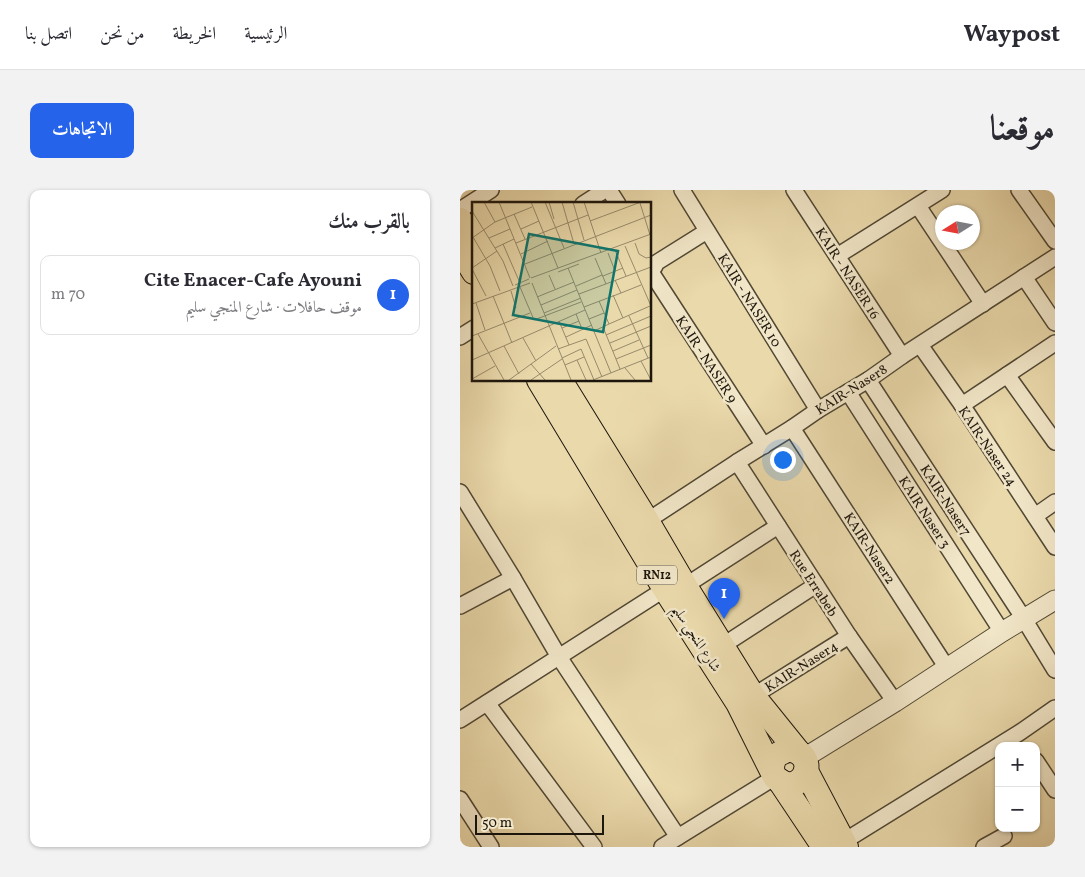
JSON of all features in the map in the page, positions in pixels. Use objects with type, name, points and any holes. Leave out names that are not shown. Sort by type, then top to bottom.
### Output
[{"type":"main road","points":[[460,220],[472,239]]},
{"type":"main road","points":[[460,250],[472,269]]},
{"type":"main road","name":"شارع المنجي سليم","points":[[540,381],[675,587],[776,776],[830,845]]},
{"type":"main road","name":"شارع المنجي سليم","points":[[561,381],[647,521],[675,587],[722,646],[753,696],[803,760],[830,845]]},
{"type":"main road","points":[[776,776],[786,784],[799,782],[804,777],[803,760]]},
{"type":"street","points":[[472,202],[491,190]]},
{"type":"street","points":[[586,202],[605,190]]},
{"type":"street","points":[[609,190],[617,202]]},
{"type":"street","name":"KAIR - NASER 10","points":[[682,190],[818,410]]},
{"type":"street","name":"KAIR - NASER 16","points":[[794,190],[902,356]]},
{"type":"street","points":[[836,256],[942,190]]},
{"type":"street","points":[[1023,191],[1055,241]]},
{"type":"street","points":[[460,210],[472,202]]},
{"type":"street","points":[[918,206],[983,304]]},
{"type":"street","points":[[652,265],[707,231]]},
{"type":"street","name":"KAIR-Naser8","points":[[647,521],[818,410],[868,380],[1055,257]]},
{"type":"street","name":"KAIR - NASER 9","points":[[652,265],[764,446]]},
{"type":"street","points":[[1024,277],[1055,323]]},
{"type":"street","points":[[460,337],[472,329]]},
{"type":"street","points":[[962,405],[1055,343]]},
{"type":"street","name":"KAIR-Naser 24","points":[[920,345],[962,405],[1055,547]]},
{"type":"street","points":[[1007,375],[1055,442]]},
{"type":"street","name":"KAIR-Naser7","points":[[868,380],[1024,619],[1055,670]]},
{"type":"street","name":"KAIR Naser 3","points":[[848,392],[1002,632]]},
{"type":"street","name":"KAIR-Naser2","points":[[792,428],[948,668]]},
{"type":"street","name":"Rue Errabeb","points":[[737,462],[849,636],[895,702]]},
{"type":"street","points":[[460,492],[466,514],[513,578],[559,657],[678,837]]},
{"type":"street","points":[[1035,516],[1055,502]]},
{"type":"street","points":[[460,720],[559,657],[778,526]]},
{"type":"street","points":[[460,606],[513,578]]},
{"type":"street","points":[[722,646],[816,585]]},
{"type":"street","points":[[803,760],[1055,600]]},
{"type":"street","name":"KAIR-Naser4","points":[[753,696],[849,636]]},
{"type":"street","points":[[487,703],[594,847]]},
{"type":"street","points":[[830,845],[1023,739],[1055,708]]},
{"type":"street","points":[[1040,766],[1055,790]]},
{"type":"street","points":[[662,847],[776,776]]},
{"type":"street","points":[[460,799],[491,847]]},
{"type":"street","points":[[984,847],[1004,836]]},
{"type":"place","name":"Cite Enacer-Cafe Ayouni","points":[[724,619]]}]
